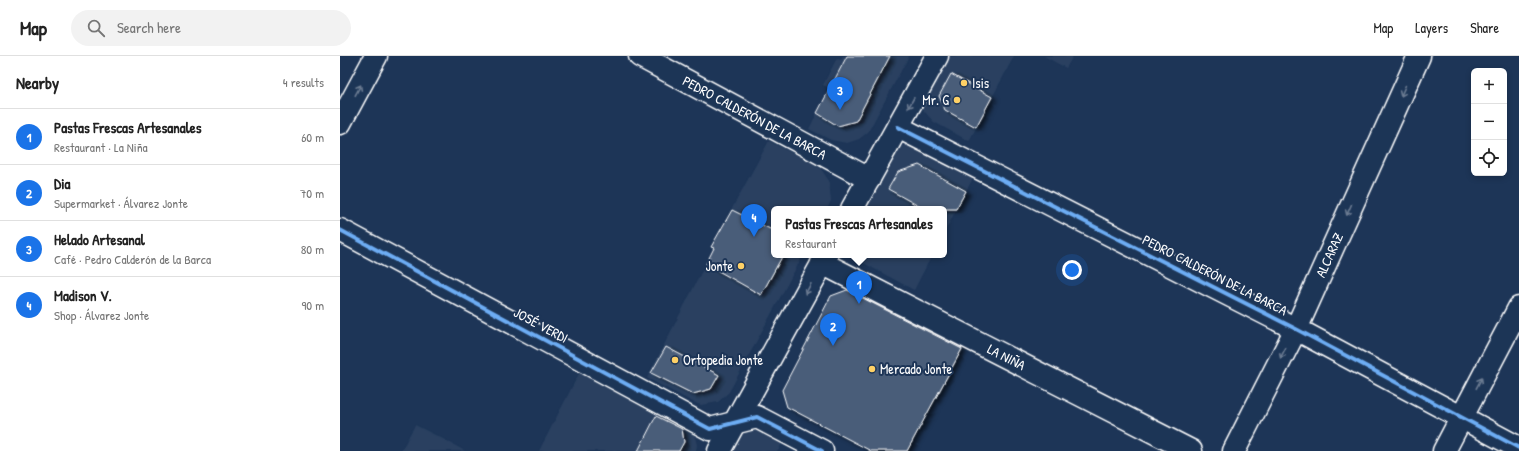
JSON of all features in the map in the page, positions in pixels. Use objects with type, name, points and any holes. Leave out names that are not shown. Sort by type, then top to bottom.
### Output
[{"type":"street","points":[[340,123],[376,56]]},
{"type":"street","name":"PEDRO CALDERÓN DE LA BARCA","points":[[640,56],[869,179]]},
{"type":"street","points":[[854,206],[937,56]]},
{"type":"street","name":"ALCARAZ","points":[[1234,451],[1296,329],[1413,58]]},
{"type":"street","name":"PEDRO CALDERÓN DE LA BARCA","points":[[898,127],[1296,329],[1519,448]]},
{"type":"street","name":"JOSÉ VERDI","points":[[340,230],[710,429],[757,417],[822,451]]},
{"type":"street","points":[[719,451],[825,259]]},
{"type":"street","name":"LA NIÑA","points":[[825,259],[1191,451]]},
{"type":"street","points":[[1444,451],[1519,308]]},
{"type":"shaded area","points":[[843,56],[909,56],[868,132],[859,139],[847,143],[831,140],[809,129],[830,88],[823,85],[837,58],[841,59]]},
{"type":"shaded area","points":[[942,56],[1014,56],[969,141],[934,122],[924,111],[922,105]]},
{"type":"shaded area","points":[[1044,56],[1073,56],[1066,68]]},
{"type":"shaded area","points":[[769,141],[815,164],[821,169],[829,181],[831,201],[828,206],[771,206],[771,258],[801,258],[729,392],[718,402],[701,405],[647,378],[714,248],[711,247]]},
{"type":"shaded area","points":[[909,144],[974,176],[947,227],[947,206],[861,206],[895,148]]},
{"type":"shaded area","points":[[856,258],[930,258],[914,290]]},
{"type":"shaded area","points":[[582,368],[694,433],[697,445],[696,451],[539,451]]},
{"type":"shaded area","points":[[415,425],[443,439],[465,451],[401,451]]},
{"type":"shaded area","points":[[756,429],[766,429],[785,438],[778,451],[729,451],[738,438],[746,432]]},
{"type":"building","points":[[847,56],[890,56],[856,121],[838,126],[817,113]]},
{"type":"building","points":[[951,74],[992,97],[976,127],[945,110],[939,96]]},
{"type":"building","points":[[919,165],[966,191],[956,209],[947,209],[947,206],[919,206],[888,189],[898,172]]},
{"type":"building","points":[[732,210],[771,230],[771,258],[781,258],[761,295],[706,264],[714,248],[711,247]]},
{"type":"building","name":"Mercado Jonte","points":[[847,290],[962,349],[907,451],[871,451],[787,407],[782,390],[831,296]]},
{"type":"building","name":"Ortopedia Jonte","points":[[666,347],[719,375],[711,389],[693,394],[651,373]]},
{"type":"building","points":[[656,416],[682,429],[684,442],[679,451],[638,451]]},
{"type":"cycle path","points":[[898,127],[1296,329],[1519,448]]},
{"type":"cycle path","points":[[340,230],[710,429],[757,417],[822,451]]},
{"type":"place","name":"Isis","points":[[964,83]]},
{"type":"place","name":"Mr. G","points":[[957,100]]},
{"type":"place","name":"Helado Artesanal","points":[[840,110]]},
{"type":"place","name":"Madison V.","points":[[754,237]]},
{"type":"place","name":"Jonte","points":[[741,266]]},
{"type":"place","name":"Pastas Frescas Artesanales","points":[[859,304]]},
{"type":"place","name":"Dia","points":[[833,346]]},
{"type":"place","name":"Ortopedia Jonte","points":[[675,360]]},
{"type":"place","name":"Mercado Jonte","points":[[872,369]]}]
